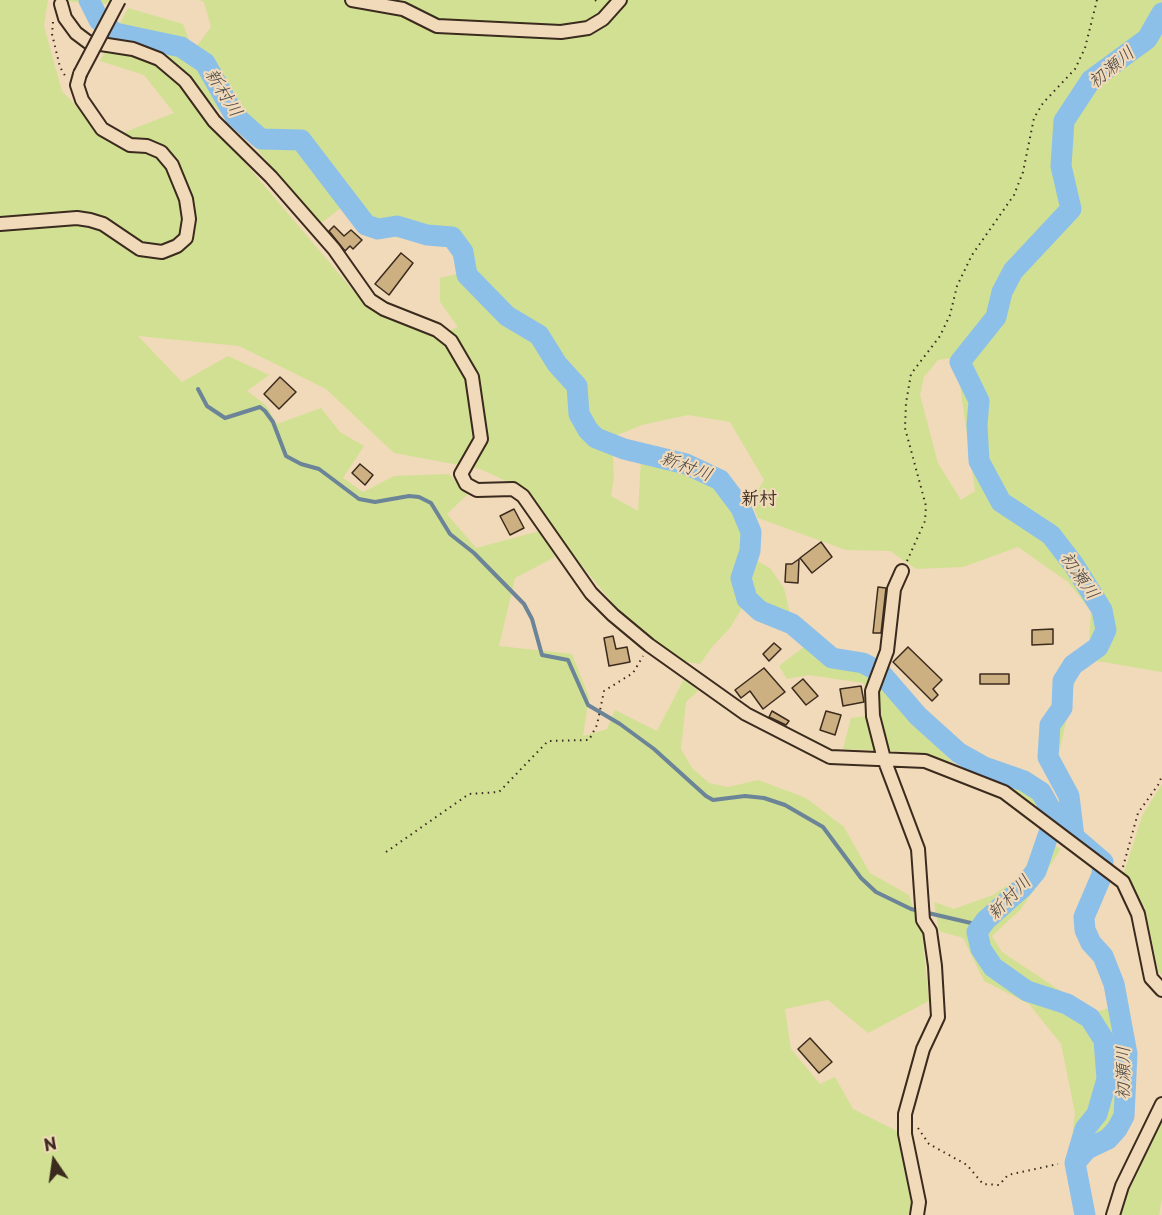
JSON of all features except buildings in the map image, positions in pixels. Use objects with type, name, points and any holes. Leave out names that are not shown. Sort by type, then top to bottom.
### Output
[{"type":"street","points":[[0,224],[77,218],[90,220],[103,224],[140,249],[162,252],[177,246],[186,238],[189,219],[186,199],[172,165],[161,152],[147,146],[130,145],[102,129],[82,100],[79,79],[119,0]]},
{"type":"street","points":[[352,0],[403,9],[437,26],[561,32],[588,28],[603,19],[620,0]]},
{"type":"street","points":[[61,4],[65,18],[76,33],[88,42],[133,49],[159,59],[185,81],[214,121],[271,177],[334,249],[370,300],[384,309],[437,330],[451,341],[472,376],[481,439],[460,474],[466,484],[477,490],[513,489],[523,496],[591,593],[612,615],[649,645],[746,714],[831,757],[925,761],[998,789],[1123,882],[1138,914],[1151,978],[1162,990]]},
{"type":"street","points":[[902,572],[894,589],[888,651],[872,691],[873,716],[884,759],[918,849],[923,920],[930,931],[938,1017],[923,1049],[905,1114],[906,1134],[919,1202],[917,1215]]},
{"type":"street","points":[[1113,1215],[1122,1186],[1162,1104]]},
{"type":"path","points":[[902,572],[925,521],[926,506],[905,428],[911,374],[940,336],[950,315],[957,286],[972,255],[1014,195],[1023,172],[1034,118],[1043,103],[1075,69],[1085,48],[1097,0]]},
{"type":"path","points":[[61,4],[53,20],[52,34],[64,76],[79,79]]},
{"type":"path","points":[[386,852],[468,794],[499,792],[548,741],[589,740],[597,724],[603,691],[633,673],[649,645]]},
{"type":"path","points":[[1123,882],[1123,861],[1138,813],[1162,776]]},
{"type":"path","points":[[1158,785],[1162,783]]},
{"type":"path","points":[[917,1127],[928,1144],[968,1165],[983,1184],[999,1185],[1008,1175],[1058,1164]]},
{"type":"green space","points":[[0,0],[48,0],[44,26],[62,91],[107,139],[174,113],[144,75],[100,61],[128,8],[183,24],[193,51],[211,27],[204,2],[199,0],[1162,0],[1162,672],[1097,661],[1077,672],[1058,758],[1075,796],[1080,831],[1069,839],[1057,794],[1042,762],[1040,722],[1056,704],[1055,678],[1089,641],[1091,611],[1068,582],[1018,547],[963,567],[916,569],[890,551],[846,550],[758,518],[751,501],[764,480],[730,422],[688,415],[642,425],[612,437],[614,478],[611,496],[638,511],[641,460],[674,461],[713,476],[737,505],[745,538],[734,586],[742,608],[730,628],[700,664],[682,661],[628,622],[570,551],[526,490],[480,469],[394,453],[326,389],[239,346],[138,336],[182,382],[228,356],[269,375],[247,391],[266,405],[277,424],[321,408],[340,432],[364,446],[343,478],[363,492],[394,476],[449,474],[468,494],[447,514],[476,548],[540,531],[555,557],[515,578],[499,646],[572,654],[589,697],[583,736],[607,729],[615,710],[657,731],[684,679],[698,691],[686,702],[681,749],[692,768],[709,783],[728,787],[758,780],[806,798],[844,827],[870,873],[909,895],[922,934],[929,1001],[868,1033],[828,1000],[785,1009],[791,1049],[820,1084],[835,1077],[853,1109],[899,1132],[912,1205],[908,1215],[0,1215]],"holes":[[[212,104],[252,143],[319,225],[342,207],[359,229],[380,235],[448,245],[461,273],[440,278],[440,302],[458,327],[435,337],[368,308],[196,105]],[[956,357],[975,491],[961,500],[938,463],[920,395],[924,377],[938,360]]]},
{"type":"green space","points":[[59,0],[122,0],[100,5]]},
{"type":"green space","points":[[757,561],[770,568],[784,588],[790,614],[760,606],[747,579]]},
{"type":"green space","points":[[806,645],[829,662],[862,668],[875,675],[904,712],[953,763],[915,752],[843,749],[851,718],[882,714],[863,683],[809,675],[787,679],[779,666]]},
{"type":"green space","points":[[980,772],[1018,785],[1038,800],[1033,808],[979,777]]},
{"type":"green space","points":[[1162,784],[1162,975],[1158,971],[1145,908],[1123,876],[1142,816]]},
{"type":"green space","points":[[1040,838],[1061,849],[1021,909],[992,936],[1002,952],[1094,1013],[1111,1007],[1122,1052],[1115,1119],[1109,1131],[1086,1143],[1072,1138],[1075,1113],[1061,1044],[1029,1004],[984,981],[963,938],[939,931],[934,902],[954,909],[993,895],[1021,876]]},
{"type":"green space","points":[[1162,1121],[1162,1199],[1159,1215],[1121,1215],[1128,1193]]},
{"type":"waterway","name":"新村川","points":[[89,0],[99,20],[115,33],[181,47],[205,63],[235,116],[261,139],[301,140],[366,225],[378,229],[397,226],[427,235],[452,237],[463,252],[467,275],[507,316],[539,335],[557,364],[577,386],[579,414],[588,430],[596,438],[624,449],[686,464],[720,480],[741,508],[751,532],[750,551],[741,578],[747,599],[760,611],[792,624],[832,658],[863,663],[880,672],[918,716],[959,753],[984,767],[1024,781],[1041,792],[1050,808],[1052,824],[1036,871],[1022,888],[986,920],[977,932],[981,949],[993,967],[1027,991],[1067,1004],[1090,1018],[1104,1040],[1107,1079],[1097,1114],[1085,1129],[1075,1163],[1085,1215]]},
{"type":"waterway","name":"初瀬川","points":[[1075,1163],[1087,1149],[1108,1139],[1124,1116],[1127,1054],[1114,984],[1103,956],[1091,943],[1085,930],[1084,917],[1102,875],[1103,862],[1074,837],[1069,796],[1048,757],[1050,725],[1062,708],[1063,681],[1073,665],[1098,647],[1106,630],[1102,610],[1074,565],[1051,535],[1001,502],[979,461],[977,425],[979,401],[960,362],[996,317],[1002,292],[1013,271],[1071,209],[1061,166],[1064,121],[1091,80],[1147,39],[1162,13]]},
{"type":"waterway","points":[[198,389],[207,406],[225,418],[260,407],[273,422],[286,456],[301,464],[319,469],[359,499],[375,502],[409,496],[419,497],[431,503],[450,534],[474,553],[524,604],[532,619],[542,655],[568,660],[588,705],[620,724],[654,749],[706,796],[713,800],[745,796],[764,798],[785,805],[823,827],[861,878],[876,892],[911,909],[971,923],[977,932]]},
{"type":"district","name":"新村","points":[[759,499]]}]
